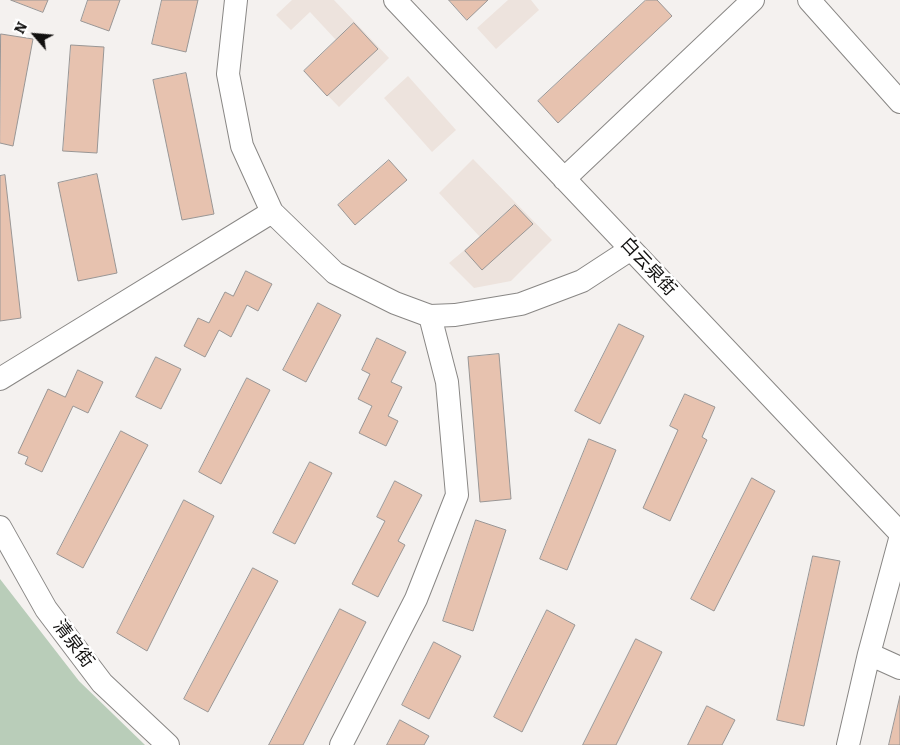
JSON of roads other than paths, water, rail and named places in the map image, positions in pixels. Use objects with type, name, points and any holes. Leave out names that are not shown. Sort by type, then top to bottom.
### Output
[{"type":"street","points":[[236,0],[228,74],[242,146],[272,212],[335,273],[395,303],[430,316],[455,315],[521,304],[582,282],[631,249]]},
{"type":"street","name":"白云泉街","points":[[395,0],[900,533]]},
{"type":"street","points":[[564,178],[753,0]]},
{"type":"street","points":[[809,0],[900,102]]},
{"type":"street","points":[[0,379],[272,212]]},
{"type":"street","points":[[341,745],[416,599],[457,495],[448,382],[430,316]]},
{"type":"street","name":"清泉街","points":[[0,526],[46,609],[102,683],[168,745]]},
{"type":"street","points":[[848,745],[869,654],[900,539]]},
{"type":"street","points":[[869,654],[900,668]]}]
